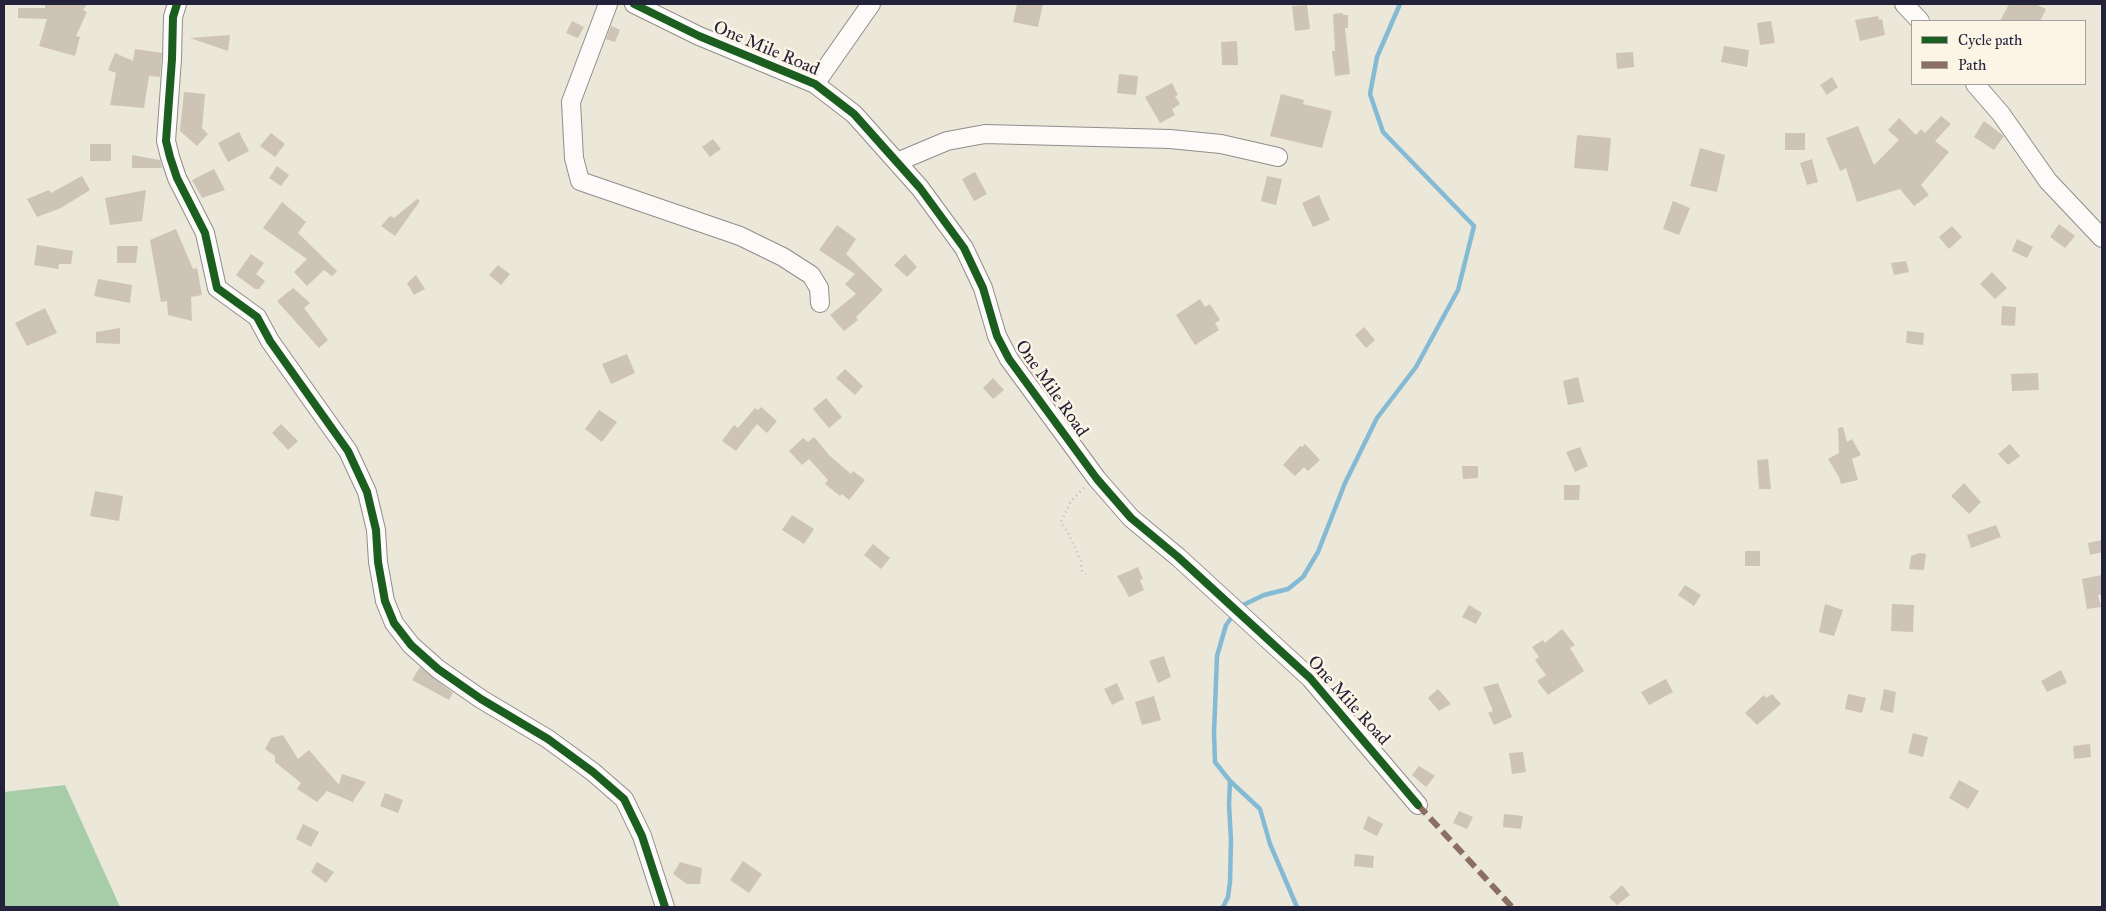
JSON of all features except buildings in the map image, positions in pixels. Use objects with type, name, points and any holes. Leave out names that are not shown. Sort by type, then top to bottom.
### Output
[{"type":"street","points":[[177,4],[173,17],[172,59],[166,133],[170,157],[177,178],[206,233],[217,288],[257,317],[270,341],[348,451],[367,492],[376,530],[378,562],[385,601],[394,623],[411,646],[438,669],[481,699],[548,740],[593,772],[624,799],[642,836],[665,907]]},
{"type":"street","points":[[608,4],[571,102],[570,126],[574,158],[580,181],[740,236],[783,257],[811,275],[819,288],[820,303]]},
{"type":"street","name":"One Mile Road","points":[[634,4],[699,36],[815,84],[854,114],[898,162],[964,248],[983,288],[997,336],[1009,359],[1097,479],[1131,518],[1178,557],[1310,678],[1418,805]]},
{"type":"street","points":[[815,84],[871,4]]},
{"type":"street","points":[[1976,85],[2001,114],[2048,181],[2102,238]]},
{"type":"street","points":[[898,162],[947,141],[985,134],[1170,139],[1221,144],[1278,157]]},
{"type":"path","points":[[1086,574],[1061,522],[1071,501],[1080,491],[1097,479]]},
{"type":"green space","points":[[65,785],[120,907],[4,907],[4,792]]},
{"type":"waterway","points":[[1239,607],[1264,595],[1288,589],[1303,577],[1318,552],[1345,483],[1377,418],[1416,367],[1458,290],[1474,226],[1383,132],[1370,94],[1377,57],[1400,4]]},
{"type":"waterway","points":[[1235,613],[1226,625],[1217,656],[1214,733],[1215,762],[1230,781],[1260,809],[1270,844],[1297,907]]},
{"type":"waterway","points":[[1223,907],[1228,897],[1230,882],[1230,781]]},
{"type":"marked path","points":[[1418,805],[1512,907]]},
{"type":"cycle path","points":[[177,4],[173,17],[166,141],[177,178],[205,233],[217,288],[257,317],[270,341],[348,451],[367,492],[376,530],[378,562],[385,601],[394,623],[411,645],[438,669],[481,699],[548,739],[593,772],[624,799],[642,836],[665,907]]},
{"type":"cycle path","points":[[634,4],[699,36],[815,84],[854,114],[920,188],[964,248],[983,288],[997,336],[1009,359],[1097,479],[1131,518],[1178,557],[1310,678],[1418,805]]}]
